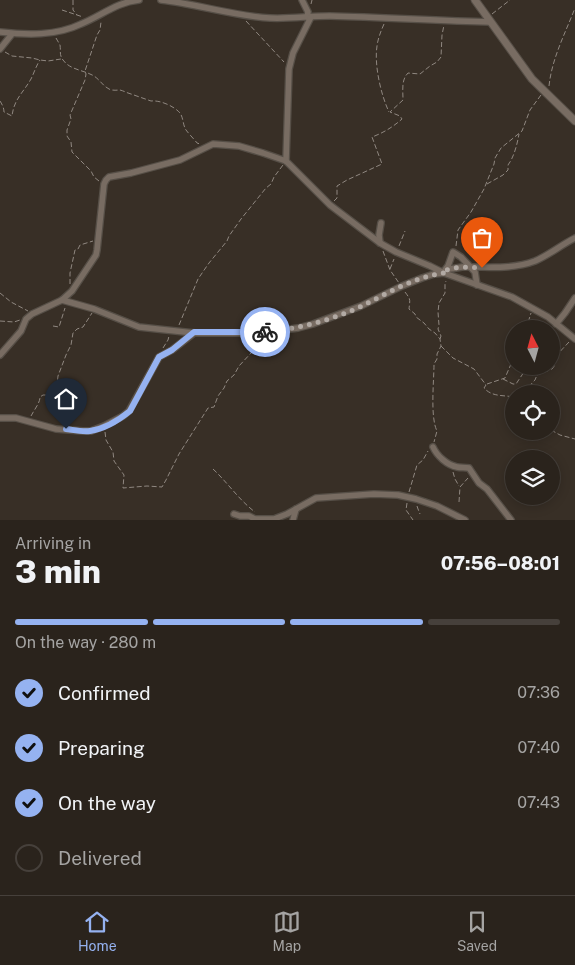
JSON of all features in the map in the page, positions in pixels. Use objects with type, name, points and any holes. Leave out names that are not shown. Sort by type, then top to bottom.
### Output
[{"type":"street","points":[[0,32],[12,34],[54,33],[82,24],[116,5],[139,0]]},
{"type":"street","points":[[161,0],[270,18],[330,16],[490,22]]},
{"type":"street","points":[[286,161],[289,69],[293,53],[309,17],[302,0]]},
{"type":"street","points":[[475,0],[532,79],[575,121]]},
{"type":"street","points":[[2,50],[12,34]]},
{"type":"street","points":[[0,355],[21,332],[26,319],[32,314],[66,299],[77,285],[98,250],[104,184],[109,177],[180,160],[213,144],[239,146],[263,152],[286,161],[330,205],[380,243],[430,266],[512,297],[550,320]]},
{"type":"street","points":[[380,243],[381,224]]},
{"type":"street","points":[[66,299],[140,327],[194,332],[269,332],[313,324],[362,306],[402,286],[434,274],[470,267],[497,268],[523,264],[542,258],[575,238]]},
{"type":"street","points":[[445,272],[453,252],[461,257],[476,274],[477,285]]},
{"type":"street","points":[[559,320],[575,298]]},
{"type":"street","points":[[560,327],[574,338]]},
{"type":"street","points":[[0,418],[16,418],[56,429],[91,431],[104,426],[130,411],[159,357],[172,350],[194,332]]},
{"type":"street","points":[[433,447],[440,458],[453,466],[468,467],[479,483],[487,489],[512,520]]},
{"type":"street","points":[[234,514],[262,520],[279,518],[319,498],[374,494],[398,495],[416,499],[437,506],[465,520]]},
{"type":"street","points":[[293,520],[296,509]]},
{"type":"path","points":[[73,0],[73,10],[78,16]]},
{"type":"path","points":[[490,22],[494,12],[510,0]]},
{"type":"path","points":[[487,184],[508,170],[519,134],[530,110],[546,92],[555,56],[575,8]]},
{"type":"path","points":[[62,10],[91,19]]},
{"type":"path","points":[[101,14],[100,30],[85,71],[85,80],[70,115],[71,119],[67,136],[71,142],[72,152],[91,171],[94,177],[104,184]]},
{"type":"path","points":[[238,14],[261,36],[289,69]]},
{"type":"path","points":[[330,205],[337,198],[336,186],[382,164],[372,137],[380,135],[402,119],[400,116],[390,112],[386,104],[377,67],[378,38],[386,18]]},
{"type":"path","points":[[390,112],[403,100],[402,89],[408,73],[420,74],[441,57],[445,21]]},
{"type":"path","points":[[54,33],[60,46],[62,59],[70,67],[95,76],[109,89],[124,91],[128,94],[172,106],[180,114],[185,128],[198,143],[202,144]]},
{"type":"path","points":[[2,50],[12,56],[48,61],[62,59]]},
{"type":"path","points":[[0,101],[4,112],[12,116],[17,98],[28,85],[40,60]]},
{"type":"path","points":[[453,252],[456,246],[458,230],[480,199],[494,164],[494,158],[500,149],[519,134]]},
{"type":"path","points":[[159,357],[168,340],[178,328],[198,279],[266,188],[272,184],[274,177],[286,161]]},
{"type":"path","points":[[390,270],[405,231]]},
{"type":"path","points":[[53,326],[59,327],[76,250],[80,245],[93,241],[98,250]]},
{"type":"path","points":[[380,243],[390,270],[409,296],[410,309],[440,339]]},
{"type":"path","points":[[413,520],[406,510],[408,497],[417,465],[423,460],[430,448],[433,447],[437,432],[434,417],[434,364],[441,346],[438,312],[439,303],[445,293],[445,272]]},
{"type":"path","points":[[0,292],[11,302],[32,314]]},
{"type":"path","points":[[529,320],[533,308]]},
{"type":"path","points":[[28,421],[43,394],[55,395],[58,376],[71,346],[73,333],[83,327],[94,310]]},
{"type":"path","points":[[0,321],[14,322],[26,319]]},
{"type":"path","points":[[104,426],[106,440],[113,452],[114,460],[124,474],[123,488],[162,486],[179,454],[208,408],[214,406],[227,381],[269,332]]},
{"type":"path","points":[[560,352],[574,338]]},
{"type":"path","points":[[441,346],[453,358],[474,369],[486,385],[484,388],[490,394],[505,396]]},
{"type":"path","points":[[484,386],[505,378],[506,375]]},
{"type":"path","points":[[502,379],[516,384],[522,375]]},
{"type":"path","points":[[66,429],[69,398]]},
{"type":"path","points":[[560,435],[575,439]]},
{"type":"path","points":[[453,466],[453,473],[460,487],[459,502]]},
{"type":"path","points":[[213,469],[245,505],[262,520]]},
{"type":"path","points":[[460,487],[470,475],[470,470]]},
{"type":"path","points":[[416,499],[420,514]]},
{"type":"way so far","points":[[265,332],[298,328],[342,314],[402,286],[434,274],[444,273],[442,272],[447,269],[482,268]]},
{"type":"route","points":[[66,429],[91,431],[130,411],[159,357],[172,350],[194,332],[265,332]]}]
